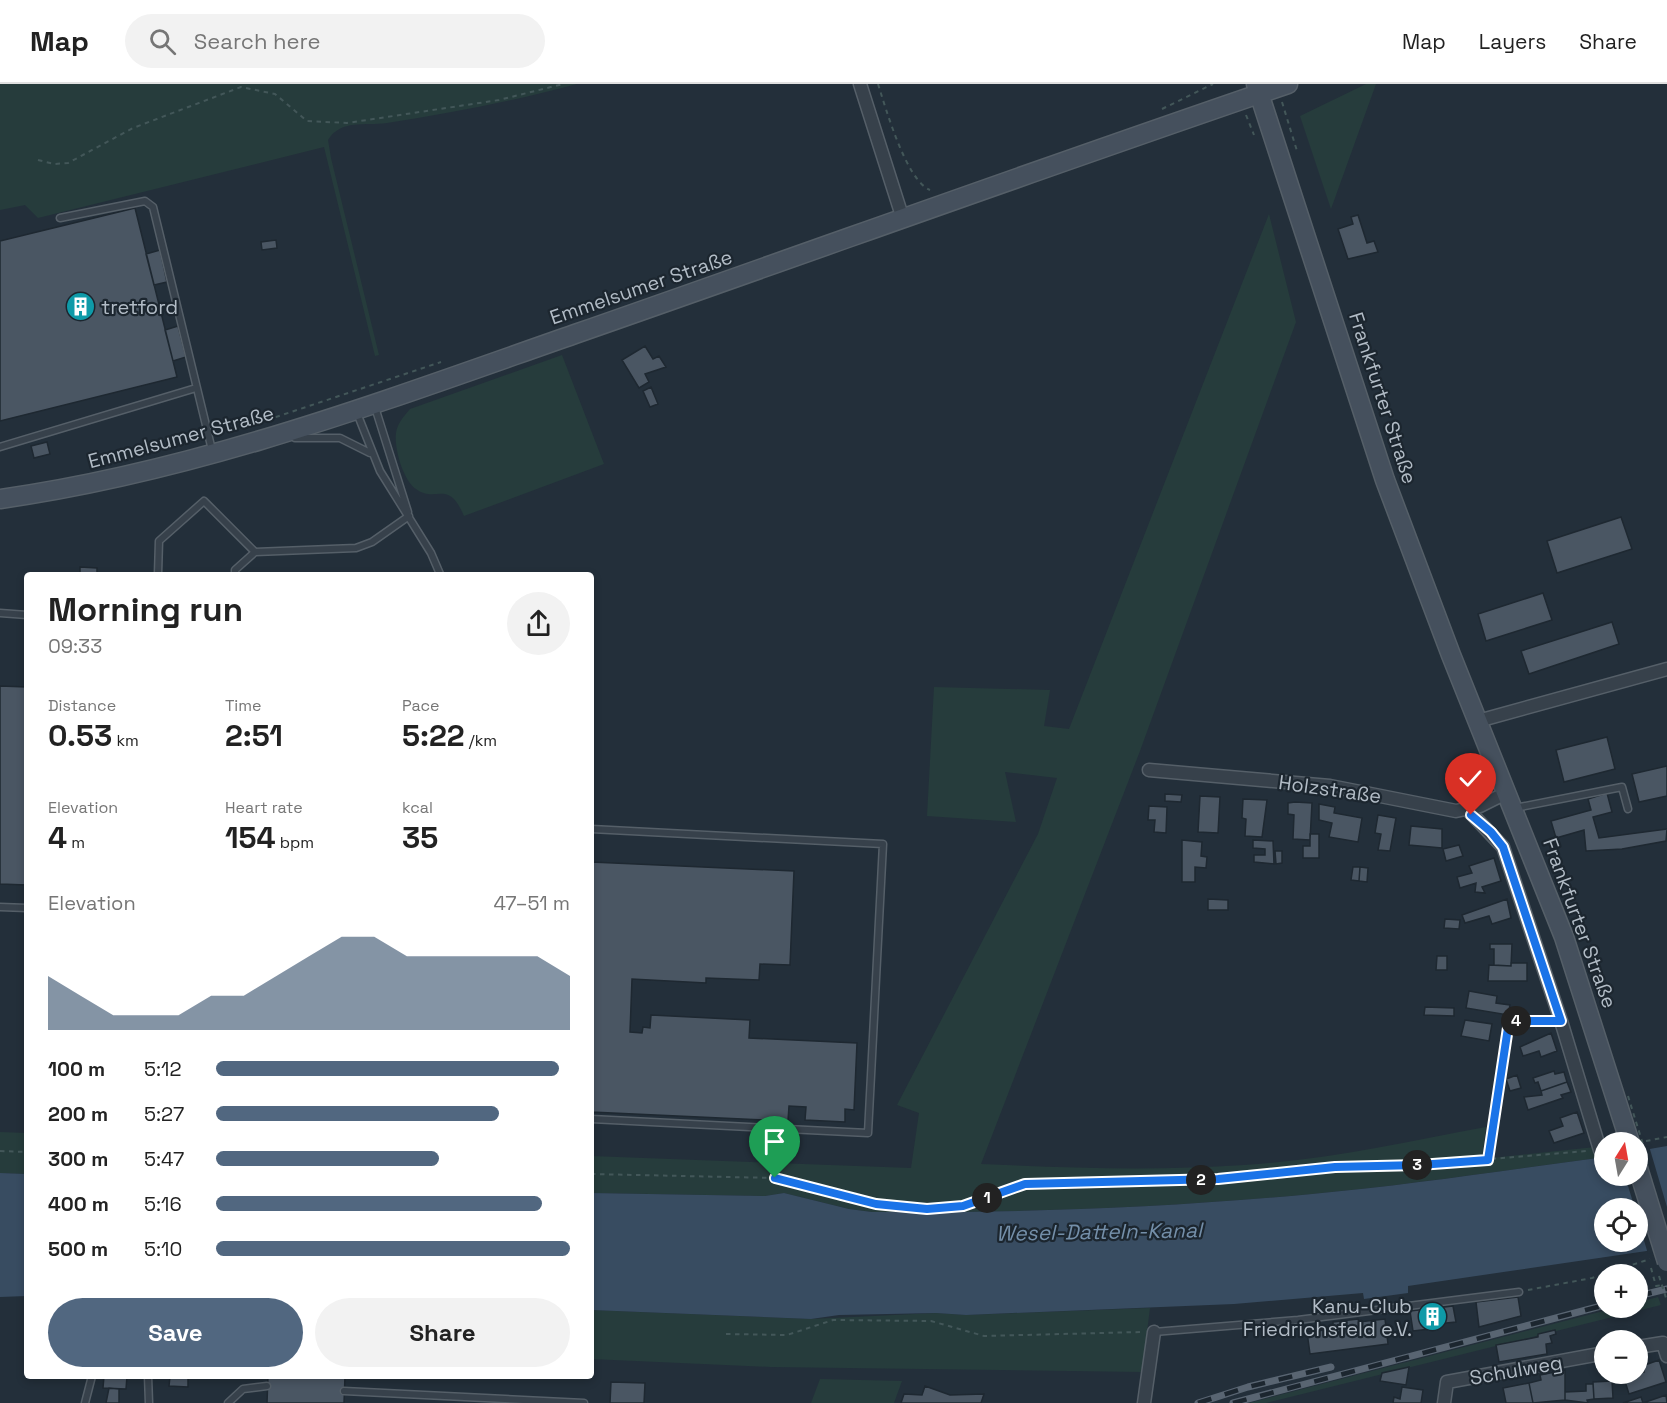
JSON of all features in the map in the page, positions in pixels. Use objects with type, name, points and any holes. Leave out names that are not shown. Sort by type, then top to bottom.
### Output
[{"type":"street","points":[[860,84],[903,219]]},
{"type":"street","name":"Emmelsumer Straße","points":[[0,499],[66,490],[213,455],[356,410],[903,219],[1258,89],[1283,86]]},
{"type":"street","name":"Frankfurter Straße","points":[[1258,89],[1385,480],[1564,937],[1627,1132]]},
{"type":"street","points":[[1478,722],[1667,669]]},
{"type":"street","name":"Holzstraße","points":[[1149,770],[1330,786],[1456,811],[1509,801]]},
{"type":"street","points":[[1468,810],[1503,847],[1561,1021],[1595,1132]]},
{"type":"street","points":[[1643,1186],[1662,1260]]},
{"type":"street","points":[[1144,1403],[1154,1332]]},
{"type":"street","points":[[1648,1345],[1663,1343],[1667,1356]]},
{"type":"street","name":"Schulweg","points":[[1444,1403],[1447,1382],[1594,1355]]},
{"type":"lane","points":[[60,218],[132,202],[146,201],[153,207],[213,455]]},
{"type":"lane","points":[[0,447],[196,388]]},
{"type":"lane","points":[[374,404],[409,516]]},
{"type":"lane","points":[[356,410],[372,454],[393,495],[409,516],[439,572]]},
{"type":"lane","points":[[264,439],[340,438],[372,454]]},
{"type":"lane","points":[[158,572],[159,541],[204,501],[255,552]]},
{"type":"lane","points":[[235,572],[255,552],[356,548],[372,542],[409,516]]},
{"type":"lane","points":[[0,613],[24,615]]},
{"type":"lane","points":[[1509,801],[1622,787],[1628,808]]},
{"type":"lane","points":[[594,829],[883,844],[868,1133],[594,1119]]},
{"type":"lane","points":[[0,907],[24,908]]},
{"type":"lane","points":[[1154,1332],[1298,1320],[1519,1292]]},
{"type":"lane","points":[[85,1403],[91,1379]]},
{"type":"lane","points":[[148,1379],[149,1403]]},
{"type":"lane","points":[[228,1403],[243,1389],[267,1386]]},
{"type":"lane","points":[[344,1391],[584,1403]]},
{"type":"lane","points":[[434,1395],[434,1403]]},
{"type":"path","points":[[38,160],[54,164],[68,163],[134,128],[241,87],[274,94],[307,121],[347,123],[499,100],[563,84]]},
{"type":"path","points":[[878,84],[891,123],[916,178],[935,193]]},
{"type":"path","points":[[1283,86],[1298,155]]},
{"type":"path","points":[[266,420],[449,360]]},
{"type":"path","points":[[1488,1160],[1509,1021],[1561,1021]]},
{"type":"path","points":[[1648,1141],[1667,1137]]},
{"type":"path","points":[[0,1151],[24,1152]]},
{"type":"path","points":[[594,1174],[775,1178],[876,1204],[927,1209],[963,1206],[1025,1184],[1218,1179],[1335,1167],[1419,1165],[1594,1151]]},
{"type":"path","points":[[1648,1259],[1656,1286],[1662,1285]]},
{"type":"path","points":[[1519,1292],[1592,1278],[1648,1259],[1662,1260]]},
{"type":"path","points":[[726,1334],[787,1335],[833,1320],[931,1321],[984,1336],[1154,1332]]},
{"type":"green space","points":[[0,84],[577,84],[459,111],[387,123],[347,126],[333,133],[328,140],[331,158],[379,355],[375,356],[324,147],[38,218],[25,205],[0,210]]},
{"type":"green space","points":[[1366,84],[1376,84],[1331,209],[1300,116]]},
{"type":"green space","points":[[1269,214],[1296,322],[1140,751],[981,1164],[1178,1168],[1275,1163],[1336,1155],[1486,1127],[1482,1159],[1594,1147],[1594,1159],[1349,1190],[1257,1199],[1092,1209],[872,1212],[849,1209],[784,1193],[765,1196],[594,1193],[594,1156],[911,1168],[919,1113],[897,1105],[1038,834],[1057,778],[1005,772],[1016,822],[927,816],[934,687],[1050,690],[1044,726],[1069,729]]},
{"type":"green space","points":[[562,355],[604,464],[464,516],[453,498],[442,494],[423,493],[411,485],[400,463],[396,439],[398,426],[410,409]]},
{"type":"green space","points":[[0,1132],[24,1133],[24,1174],[0,1173]]},
{"type":"green space","points":[[1658,1297],[1661,1305],[1648,1308],[1648,1300]]},
{"type":"green space","points":[[1150,1308],[1142,1372],[771,1367],[594,1359],[594,1310],[811,1319],[936,1313],[966,1315]]},
{"type":"green space","points":[[1594,1313],[1594,1318],[1609,1318],[1266,1403],[1249,1403]]},
{"type":"green space","points":[[820,1379],[902,1381],[894,1403],[811,1403]]},
{"type":"water","name":"Wesel-Datteln-Kanal","points":[[1667,1146],[1667,1248],[1648,1251],[1648,1198],[1594,1198],[1594,1252],[1640,1252],[1408,1286],[1408,1293],[1364,1299],[1363,1293],[1234,1304],[966,1315],[936,1313],[839,1315],[811,1319],[594,1310],[594,1193],[765,1196],[784,1193],[849,1209],[872,1212],[982,1212],[1202,1203],[1422,1182],[1594,1159],[1594,1186],[1648,1186],[1648,1149]]},
{"type":"water","points":[[0,1173],[24,1174],[24,1296],[0,1297]]},
{"type":"pier","points":[[1648,1146],[1667,1207],[1667,1251],[1648,1254],[1648,1198],[1632,1198],[1628,1186],[1648,1186]]},
{"type":"building","name":"tretford","points":[[135,208],[177,377],[0,421],[0,241]]},
{"type":"building","points":[[1358,215],[1367,243],[1374,241],[1378,252],[1348,259],[1338,229],[1353,224],[1351,217]]},
{"type":"building","points":[[276,240],[277,248],[262,250],[261,242]]},
{"type":"building","points":[[160,250],[167,282],[154,285],[146,254]]},
{"type":"building","points":[[178,326],[186,357],[173,361],[165,330]]},
{"type":"building","points":[[645,346],[653,359],[659,356],[666,367],[645,374],[649,382],[639,388],[622,360]]},
{"type":"building","points":[[651,387],[658,404],[650,407],[643,391]]},
{"type":"building","points":[[47,442],[50,454],[34,458],[31,446]]},
{"type":"building","points":[[1621,517],[1632,549],[1557,573],[1547,541]]},
{"type":"building","points":[[80,567],[97,568],[97,572],[80,572]]},
{"type":"building","points":[[1543,593],[1552,620],[1486,641],[1478,614]]},
{"type":"building","points":[[1612,622],[1619,644],[1529,674],[1521,651]]},
{"type":"building","points":[[0,686],[24,687],[24,885],[0,884]]},
{"type":"building","points":[[1607,737],[1615,769],[1564,782],[1556,750]]},
{"type":"building","points":[[1667,766],[1667,796],[1639,802],[1632,774]]},
{"type":"building","points":[[1607,793],[1612,812],[1593,817],[1599,838],[1667,829],[1666,841],[1622,849],[1586,851],[1584,830],[1556,838],[1551,821],[1591,810],[1588,799]]},
{"type":"building","points":[[1165,794],[1182,795],[1181,802],[1165,801]]},
{"type":"building","points":[[1200,796],[1220,797],[1218,833],[1198,832]]},
{"type":"building","points":[[1243,799],[1267,800],[1262,837],[1245,836],[1246,819],[1242,818]]},
{"type":"building","points":[[1288,803],[1312,803],[1310,840],[1293,839],[1294,815],[1288,814]]},
{"type":"building","points":[[1319,804],[1335,807],[1334,813],[1362,818],[1358,842],[1329,837],[1332,823],[1319,820]]},
{"type":"building","points":[[1149,806],[1167,807],[1166,833],[1154,832],[1155,820],[1148,820]]},
{"type":"building","points":[[1378,815],[1396,818],[1390,851],[1378,850],[1381,834],[1375,833]]},
{"type":"building","points":[[1411,826],[1442,829],[1442,848],[1409,845]]},
{"type":"building","points":[[1310,834],[1319,834],[1319,858],[1303,858],[1303,846],[1310,846]]},
{"type":"building","points":[[1182,840],[1202,842],[1201,856],[1207,857],[1206,868],[1195,867],[1195,882],[1182,882]]},
{"type":"building","points":[[1253,840],[1273,841],[1274,864],[1254,862],[1254,855],[1265,855],[1265,849],[1253,848]]},
{"type":"building","points":[[1459,845],[1463,856],[1446,861],[1443,849]]},
{"type":"building","points":[[1275,851],[1282,851],[1282,863],[1276,864]]},
{"type":"building","points":[[1494,858],[1501,881],[1482,887],[1485,893],[1475,892],[1476,883],[1460,888],[1457,877],[1472,873],[1469,866]]},
{"type":"building","points":[[594,862],[794,871],[790,965],[760,964],[759,980],[706,978],[706,983],[632,979],[630,1032],[642,1033],[643,1027],[650,1028],[651,1015],[750,1020],[749,1038],[857,1043],[854,1110],[845,1109],[845,1122],[805,1120],[806,1107],[789,1106],[788,1121],[594,1112]]},
{"type":"building","points":[[1353,867],[1360,867],[1359,881],[1351,880]]},
{"type":"building","points":[[1360,867],[1368,868],[1367,882],[1359,881]]},
{"type":"building","points":[[1208,899],[1228,900],[1228,910],[1208,910]]},
{"type":"building","points":[[1507,899],[1511,918],[1492,924],[1489,916],[1465,923],[1462,915]]},
{"type":"building","points":[[1445,919],[1460,920],[1459,929],[1444,928]]},
{"type":"building","points":[[1490,944],[1512,944],[1511,966],[1494,965],[1494,949],[1490,949]]},
{"type":"building","points":[[1437,956],[1447,956],[1447,970],[1436,970]]},
{"type":"building","points":[[1511,963],[1527,963],[1527,981],[1488,981],[1489,965],[1511,966]]},
{"type":"building","points":[[1469,991],[1497,996],[1496,1003],[1510,1005],[1508,1015],[1466,1008]]},
{"type":"building","points":[[1425,1007],[1454,1008],[1454,1016],[1424,1015]]},
{"type":"building","points":[[1465,1020],[1492,1024],[1489,1041],[1461,1036]]},
{"type":"building","points":[[1551,1033],[1557,1051],[1541,1057],[1539,1051],[1523,1056],[1520,1047]]},
{"type":"building","points":[[1554,1071],[1555,1074],[1564,1072],[1567,1082],[1541,1091],[1538,1082],[1535,1083],[1533,1078]]},
{"type":"building","points":[[1517,1075],[1521,1088],[1510,1091],[1506,1079]]},
{"type":"building","points":[[1567,1082],[1571,1092],[1561,1095],[1563,1098],[1528,1110],[1524,1097],[1542,1095],[1541,1091]]},
{"type":"building","points":[[1577,1112],[1584,1133],[1554,1143],[1549,1131],[1563,1126],[1560,1118]]},
{"type":"building","points":[[1518,1297],[1521,1316],[1479,1327],[1476,1302]]},
{"type":"building","name":"Kanu-Club Friedrichsfeld e.V.","points":[[1453,1306],[1456,1322],[1437,1324],[1438,1328],[1413,1331],[1410,1311]]},
{"type":"building","points":[[1358,1319],[1359,1322],[1385,1319],[1388,1344],[1310,1354],[1307,1332],[1333,1329],[1333,1322]]},
{"type":"building","points":[[1555,1330],[1556,1334],[1550,1336],[1552,1343],[1546,1344],[1547,1354],[1499,1362],[1496,1345],[1538,1337],[1538,1334]]},
{"type":"building","points":[[1659,1360],[1666,1382],[1629,1394],[1626,1384],[1648,1384],[1648,1364]]},
{"type":"building","points":[[1409,1367],[1406,1385],[1380,1381],[1382,1373]]},
{"type":"building","points":[[1565,1370],[1565,1400],[1533,1403],[1529,1383],[1541,1380],[1540,1375]]},
{"type":"building","points":[[104,1379],[127,1379],[126,1389],[103,1388]]},
{"type":"building","points":[[170,1379],[188,1379],[188,1387],[169,1386]]},
{"type":"building","points":[[268,1379],[345,1379],[344,1403],[267,1403]]},
{"type":"building","points":[[611,1382],[645,1383],[644,1403],[610,1403]]},
{"type":"building","points":[[1593,1382],[1594,1384],[1612,1384],[1613,1398],[1594,1399]]},
{"type":"building","points":[[1529,1383],[1533,1403],[1506,1403],[1503,1388]]},
{"type":"building","points":[[1586,1384],[1593,1384],[1594,1399],[1587,1400],[1588,1403],[1565,1400],[1565,1392],[1586,1391]]},
{"type":"building","points":[[925,1386],[950,1395],[984,1394],[981,1403],[901,1403],[904,1394],[922,1395]]},
{"type":"building","points":[[1402,1387],[1423,1390],[1421,1403],[1393,1403],[1394,1397],[1400,1399]]},
{"type":"building","points":[[109,1388],[119,1389],[119,1403],[106,1403]]},
{"type":"building","points":[[1666,1395],[1667,1403],[1643,1403]]},
{"type":"building","points":[[1641,1397],[1643,1403],[1623,1403]]},
{"type":"railway","points":[[1648,1294],[1667,1289]]},
{"type":"railway","points":[[1233,1403],[1594,1308]]},
{"type":"railway","points":[[1198,1403],[1248,1387],[1331,1367]]},
{"type":"place","name":"tretford","points":[[80,307]]},
{"type":"place","name":"Kanu-Club Friedrichsfeld e.V.","points":[[1433,1317]]},
{"type":"route","points":[[775,1178],[876,1204],[927,1209],[963,1206],[1025,1184],[1218,1179],[1335,1167],[1419,1165],[1488,1160],[1509,1021],[1561,1021],[1503,847],[1497,838],[1471,815]]}]
